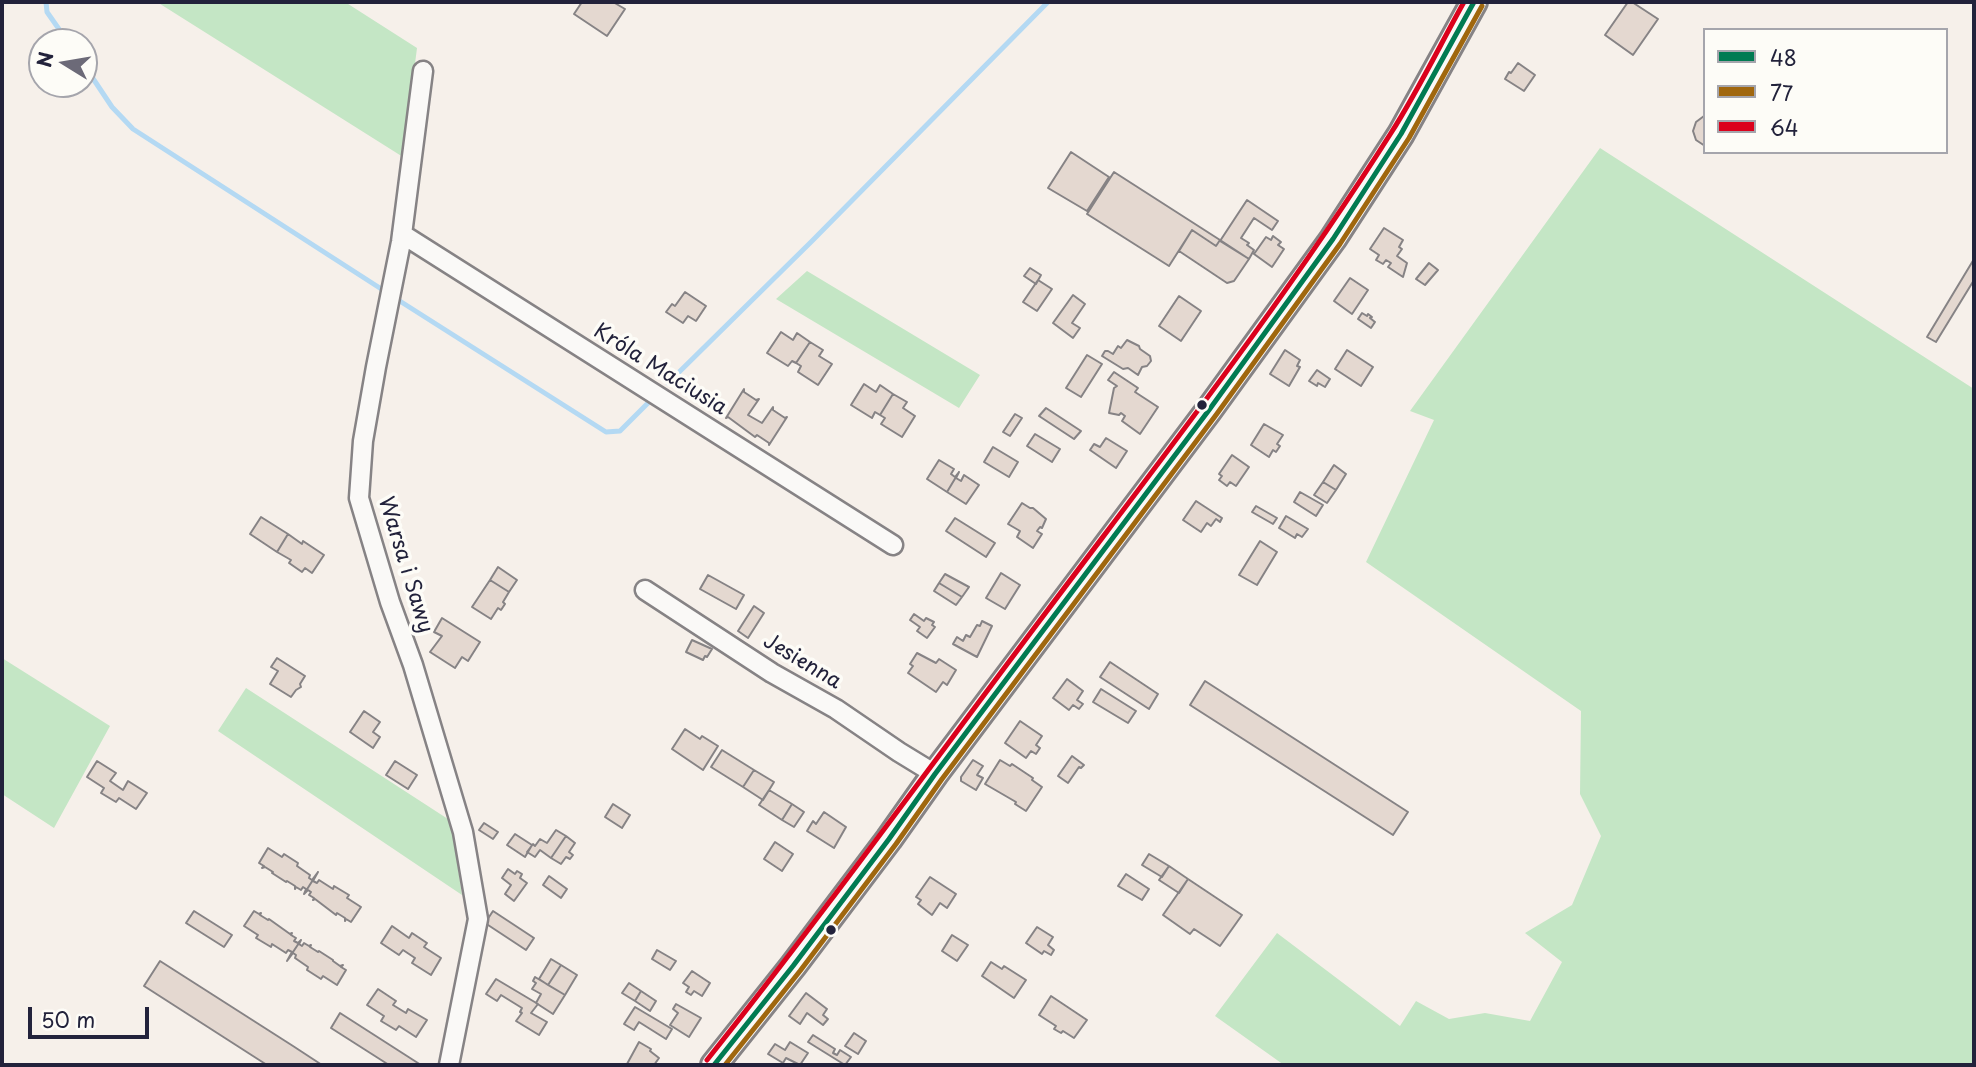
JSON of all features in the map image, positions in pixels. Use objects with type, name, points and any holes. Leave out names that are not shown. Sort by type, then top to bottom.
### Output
[{"type":"main road","points":[[714,1065],[793,966],[1334,239],[1401,134],[1474,2]]},
{"type":"street","name":"Warsa i Sawy","points":[[423,71],[402,234],[363,441],[359,498],[390,602],[414,664],[463,832],[478,919],[449,1065]]},
{"type":"street","name":"Króla Maciusia","points":[[402,234],[892,545]]},
{"type":"street","name":"Jesienna","points":[[645,590],[772,673],[836,709],[936,774]]},
{"type":"green space","points":[[157,2],[345,2],[417,48],[403,157]]},
{"type":"green space","points":[[1600,148],[1974,389],[1974,1065],[1284,1065],[1215,1016],[1277,933],[1400,1026],[1416,1001],[1449,1019],[1485,1013],[1530,1021],[1562,962],[1525,933],[1572,905],[1601,836],[1580,794],[1581,711],[1366,562],[1434,420],[1410,411]]},
{"type":"green space","points":[[807,271],[980,375],[959,408],[776,299]]},
{"type":"green space","points":[[2,658],[110,726],[54,828],[2,794]]},
{"type":"green space","points":[[246,688],[451,821],[462,895],[218,731]]},
{"type":"building","points":[[582,2],[613,2],[625,9],[607,36],[574,14]]},
{"type":"building","points":[[1628,2],[1658,19],[1633,55],[1605,35]]},
{"type":"building","points":[[1518,63],[1535,75],[1524,91],[1505,79]]},
{"type":"building","points":[[1703,117],[1703,145],[1696,140],[1693,131],[1696,122]]},
{"type":"building","points":[[1071,152],[1109,177],[1087,211],[1048,188]]},
{"type":"building","points":[[1114,172],[1220,240],[1216,246],[1192,230],[1169,266],[1087,214]]},
{"type":"building","points":[[1247,200],[1278,221],[1272,230],[1254,218],[1241,238],[1254,250],[1249,259],[1220,241]]},
{"type":"building","points":[[1384,228],[1403,240],[1399,247],[1402,249],[1397,256],[1407,263],[1403,277],[1388,267],[1391,263],[1386,260],[1383,264],[1376,260],[1379,255],[1370,249]]},
{"type":"building","points":[[1192,230],[1216,246],[1220,240],[1249,259],[1234,281],[1227,283],[1179,251]]},
{"type":"building","points":[[1273,236],[1281,242],[1278,245],[1284,249],[1272,267],[1254,254],[1266,237],[1271,240]]},
{"type":"building","points":[[1974,259],[1974,280],[1936,342],[1927,337]]},
{"type":"building","points":[[1429,263],[1438,270],[1425,285],[1416,279]]},
{"type":"building","points":[[1030,268],[1041,275],[1036,284],[1024,276]]},
{"type":"building","points":[[1350,278],[1368,290],[1352,314],[1334,301]]},
{"type":"building","points":[[1038,280],[1052,289],[1037,311],[1023,302]]},
{"type":"building","points":[[685,292],[706,306],[696,321],[688,316],[683,323],[666,312],[672,304],[675,306]]},
{"type":"building","points":[[1073,295],[1085,304],[1072,323],[1080,328],[1073,338],[1053,323]]},
{"type":"building","points":[[1179,296],[1201,311],[1181,341],[1159,326]]},
{"type":"building","points":[[1362,313],[1367,316],[1368,314],[1375,322],[1371,328],[1358,319]]},
{"type":"building","points":[[781,332],[793,340],[797,333],[810,342],[796,363],[792,361],[788,366],[767,353]]},
{"type":"building","points":[[1127,340],[1150,356],[1151,361],[1142,367],[1138,375],[1102,356],[1105,351],[1113,354],[1118,346],[1121,348]]},
{"type":"building","points":[[810,342],[823,350],[819,356],[832,364],[818,385],[798,372],[801,366],[796,363]]},
{"type":"building","points":[[1285,350],[1300,360],[1297,366],[1300,367],[1289,386],[1270,374]]},
{"type":"building","points":[[1347,350],[1373,367],[1361,386],[1335,369]]},
{"type":"building","points":[[1087,355],[1102,364],[1081,397],[1066,388]]},
{"type":"building","points":[[1317,370],[1330,379],[1325,387],[1309,381]]},
{"type":"building","points":[[1114,372],[1138,388],[1135,392],[1158,407],[1140,434],[1122,421],[1125,416],[1121,413],[1109,413],[1114,388],[1117,386],[1108,380]]},
{"type":"building","points":[[864,384],[876,392],[880,385],[893,394],[880,415],[875,412],[872,418],[851,405]]},
{"type":"building","points":[[744,389],[744,392],[756,400],[759,399],[748,415],[762,423],[773,407],[773,410],[787,417],[769,445],[726,418]]},
{"type":"building","points":[[893,394],[907,402],[903,408],[915,416],[902,437],[881,424],[885,418],[880,415]]},
{"type":"building","points":[[1046,408],[1081,431],[1074,439],[1039,416]]},
{"type":"building","points":[[1015,414],[1022,418],[1010,436],[1003,432]]},
{"type":"building","points":[[1264,424],[1283,435],[1277,444],[1280,446],[1276,452],[1273,450],[1269,457],[1251,445]]},
{"type":"building","points":[[1035,434],[1060,449],[1052,462],[1027,446]]},
{"type":"building","points":[[1106,438],[1127,451],[1116,468],[1090,450],[1094,444],[1100,447]]},
{"type":"building","points":[[993,447],[1018,462],[1009,477],[984,462]]},
{"type":"building","points":[[1232,455],[1249,467],[1236,486],[1230,482],[1227,486],[1219,480],[1222,476],[1219,474]]},
{"type":"building","points":[[939,460],[954,469],[951,474],[955,477],[959,472],[947,492],[927,479]]},
{"type":"building","points":[[1334,465],[1346,474],[1336,490],[1323,482]]},
{"type":"building","points":[[959,472],[956,478],[961,481],[964,475],[979,485],[966,504],[947,492]]},
{"type":"building","points":[[1323,482],[1336,490],[1327,503],[1314,495]]},
{"type":"building","points":[[1300,492],[1323,505],[1316,516],[1294,502]]},
{"type":"building","points":[[1196,501],[1222,518],[1220,522],[1216,519],[1211,526],[1207,523],[1201,532],[1183,520]]},
{"type":"building","points":[[1022,503],[1046,519],[1042,528],[1037,531],[1042,534],[1033,548],[1017,537],[1020,531],[1008,524]]},
{"type":"building","points":[[1256,506],[1277,518],[1273,524],[1252,512]]},
{"type":"building","points":[[1286,516],[1308,529],[1302,537],[1297,534],[1295,538],[1279,528]]},
{"type":"building","points":[[261,517],[288,534],[277,552],[250,534]]},
{"type":"building","points":[[955,518],[995,543],[986,557],[946,531]]},
{"type":"building","points":[[288,534],[324,555],[312,573],[305,568],[302,572],[289,563],[291,560],[277,552]]},
{"type":"building","points":[[1260,541],[1277,552],[1257,585],[1239,575]]},
{"type":"building","points":[[498,567],[517,580],[509,592],[490,580]]},
{"type":"building","points":[[1001,573],[1020,585],[1005,609],[986,598]]},
{"type":"building","points":[[945,574],[969,587],[962,597],[939,583]]},
{"type":"building","points":[[708,575],[744,595],[736,609],[700,589]]},
{"type":"building","points":[[490,580],[509,592],[501,610],[498,608],[491,619],[472,607]]},
{"type":"building","points":[[939,583],[962,597],[956,605],[934,591]]},
{"type":"building","points":[[754,606],[764,613],[748,638],[738,631]]},
{"type":"building","points":[[914,614],[924,621],[926,618],[934,622],[932,625],[935,627],[927,638],[917,631],[920,627],[910,620]]},
{"type":"building","points":[[442,618],[480,642],[468,661],[462,657],[455,668],[430,652],[442,636],[434,632]]},
{"type":"building","points":[[982,621],[992,626],[977,657],[953,644],[957,637],[963,641],[966,635],[970,637]]},
{"type":"building","points":[[692,640],[712,649],[703,660],[686,652]]},
{"type":"building","points":[[917,653],[936,663],[939,659],[956,670],[947,685],[943,682],[936,692],[908,673]]},
{"type":"building","points":[[277,658],[305,676],[301,687],[291,697],[270,684],[278,671],[271,667]]},
{"type":"building","points":[[1110,662],[1158,694],[1149,709],[1100,677]]},
{"type":"building","points":[[1067,679],[1083,691],[1077,700],[1083,704],[1079,709],[1073,705],[1069,710],[1053,698]]},
{"type":"building","points":[[1205,681],[1408,812],[1393,835],[1190,705]]},
{"type":"building","points":[[1101,689],[1136,711],[1128,723],[1093,702]]},
{"type":"building","points":[[364,711],[380,722],[373,732],[380,737],[373,748],[350,732]]},
{"type":"building","points":[[1020,721],[1042,736],[1036,745],[1040,748],[1036,754],[1031,751],[1026,758],[1005,743]]},
{"type":"building","points":[[685,729],[718,746],[703,770],[672,749]]},
{"type":"building","points":[[722,750],[754,770],[743,787],[711,767]]},
{"type":"building","points":[[1072,756],[1084,765],[1079,767],[1068,783],[1058,776]]},
{"type":"building","points":[[973,760],[983,766],[977,775],[983,778],[976,790],[961,781]]},
{"type":"building","points":[[1000,760],[1010,766],[1012,764],[1042,787],[1026,811],[985,784]]},
{"type":"building","points":[[97,761],[116,773],[110,781],[123,790],[128,781],[147,793],[136,809],[119,798],[116,802],[101,793],[104,788],[87,777]]},
{"type":"building","points":[[395,761],[417,775],[408,789],[386,775]]},
{"type":"building","points":[[754,770],[774,782],[763,800],[743,787]]},
{"type":"building","points":[[769,790],[792,804],[782,820],[759,805]]},
{"type":"building","points":[[613,804],[630,815],[622,828],[605,817]]},
{"type":"building","points":[[792,804],[804,812],[794,827],[782,820]]},
{"type":"building","points":[[824,812],[846,827],[834,848],[807,831],[813,821],[816,824]]},
{"type":"building","points":[[484,823],[498,832],[493,839],[479,830]]},
{"type":"building","points":[[556,830],[566,836],[551,858],[540,850],[535,857],[527,852],[540,839],[547,843]]},
{"type":"building","points":[[515,834],[532,845],[525,857],[507,845]]},
{"type":"building","points":[[566,836],[575,843],[569,852],[573,855],[570,859],[566,857],[561,864],[551,858]]},
{"type":"building","points":[[775,842],[793,854],[782,871],[764,859]]},
{"type":"building","points":[[268,848],[298,863],[297,866],[310,875],[312,880],[318,872],[304,894],[306,889],[303,887],[301,890],[296,887],[295,889],[295,886],[273,872],[262,868],[264,866],[259,863]]},
{"type":"building","points":[[1149,854],[1169,866],[1162,877],[1142,865]]},
{"type":"building","points":[[1169,866],[1188,879],[1179,893],[1159,880]]},
{"type":"building","points":[[508,869],[515,874],[517,871],[522,874],[520,878],[527,883],[514,901],[505,894],[511,885],[502,878]]},
{"type":"building","points":[[318,872],[313,881],[317,883],[319,880],[333,889],[334,886],[349,895],[347,898],[361,907],[351,922],[346,919],[345,921],[345,918],[313,900],[308,890],[304,894]]},
{"type":"building","points":[[1126,874],[1149,889],[1142,900],[1118,886]]},
{"type":"building","points":[[549,876],[567,889],[561,898],[543,885]]},
{"type":"building","points":[[930,877],[956,894],[947,908],[940,903],[932,915],[918,904],[921,900],[916,897]]},
{"type":"building","points":[[1188,879],[1242,915],[1220,946],[1194,929],[1190,934],[1163,915]]},
{"type":"building","points":[[194,911],[232,935],[224,947],[186,923]]},
{"type":"building","points":[[254,911],[292,933],[296,938],[294,941],[298,943],[301,940],[287,961],[292,952],[288,950],[286,953],[272,944],[271,947],[256,938],[258,935],[244,926]]},
{"type":"building","points":[[493,911],[534,938],[526,950],[485,923]]},
{"type":"building","points":[[392,926],[409,938],[412,933],[427,943],[424,947],[441,958],[431,975],[412,963],[415,958],[403,950],[399,955],[381,943]]},
{"type":"building","points":[[1037,927],[1053,937],[1048,945],[1054,950],[1051,955],[1044,951],[1042,954],[1026,943]]},
{"type":"building","points":[[952,935],[968,945],[957,961],[942,951]]},
{"type":"building","points":[[301,940],[299,944],[302,946],[304,943],[311,945],[310,947],[340,966],[343,965],[341,967],[346,970],[337,985],[307,970],[308,967],[295,958],[293,953],[287,961]]},
{"type":"building","points":[[657,950],[676,961],[670,970],[652,959]]},
{"type":"building","points":[[551,959],[561,965],[548,985],[539,979]]},
{"type":"building","points":[[160,961],[322,1065],[267,1065],[144,986]]},
{"type":"building","points":[[991,962],[1002,969],[1004,966],[1026,980],[1014,998],[982,976]]},
{"type":"building","points":[[561,965],[577,975],[565,995],[548,985]]},
{"type":"building","points":[[692,971],[710,983],[702,996],[694,991],[691,995],[686,992],[689,987],[683,983]]},
{"type":"building","points":[[535,977],[565,995],[553,1014],[536,1003],[541,994],[532,989],[536,983],[533,981]]},
{"type":"building","points":[[496,979],[538,1004],[531,1013],[547,1022],[539,1035],[516,1021],[522,1008],[501,995],[497,1001],[486,994]]},
{"type":"building","points":[[629,983],[641,991],[635,1001],[622,993]]},
{"type":"building","points":[[378,989],[396,1001],[393,1005],[406,1013],[408,1009],[427,1020],[416,1037],[399,1026],[396,1030],[381,1021],[384,1016],[367,1005]]},
{"type":"building","points":[[641,991],[656,1001],[650,1011],[635,1001]]},
{"type":"building","points":[[806,993],[827,1009],[823,1015],[828,1019],[823,1025],[807,1013],[800,1024],[789,1016]]},
{"type":"building","points":[[1051,996],[1087,1020],[1074,1038],[1054,1029],[1056,1026],[1039,1015]]},
{"type":"building","points":[[676,1004],[701,1018],[689,1037],[670,1025],[678,1013],[673,1009]]},
{"type":"building","points":[[635,1007],[672,1029],[666,1039],[639,1022],[634,1030],[624,1024]]},
{"type":"building","points":[[340,1013],[421,1065],[389,1065],[331,1028]]},
{"type":"building","points":[[854,1033],[866,1041],[858,1054],[845,1046]]},
{"type":"building","points":[[813,1035],[835,1049],[833,1053],[837,1055],[840,1050],[851,1057],[845,1065],[808,1042]]},
{"type":"building","points":[[639,1042],[659,1058],[654,1065],[627,1064]]},
{"type":"building","points":[[790,1042],[808,1053],[800,1065],[786,1058],[783,1063],[768,1054],[775,1044],[785,1050]]},
{"type":"waterway","points":[[46,2],[47,12],[58,28]]},
{"type":"waterway","points":[[668,383],[1048,2]]},
{"type":"waterway","points":[[98,86],[112,107],[133,129],[386,292]]},
{"type":"waterway","points":[[395,298],[606,432],[620,431],[651,400]]},
{"type":"transit line","name":"64","points":[[707,1060],[1180,435],[1310,256],[1391,133],[1464,2]]},
{"type":"transit line","name":"48","points":[[714,1065],[889,839],[1333,239],[1401,134],[1474,2]]},
{"type":"transit line","name":"77","points":[[725,1065],[896,844],[1340,244],[1409,138],[1482,6]]}]
